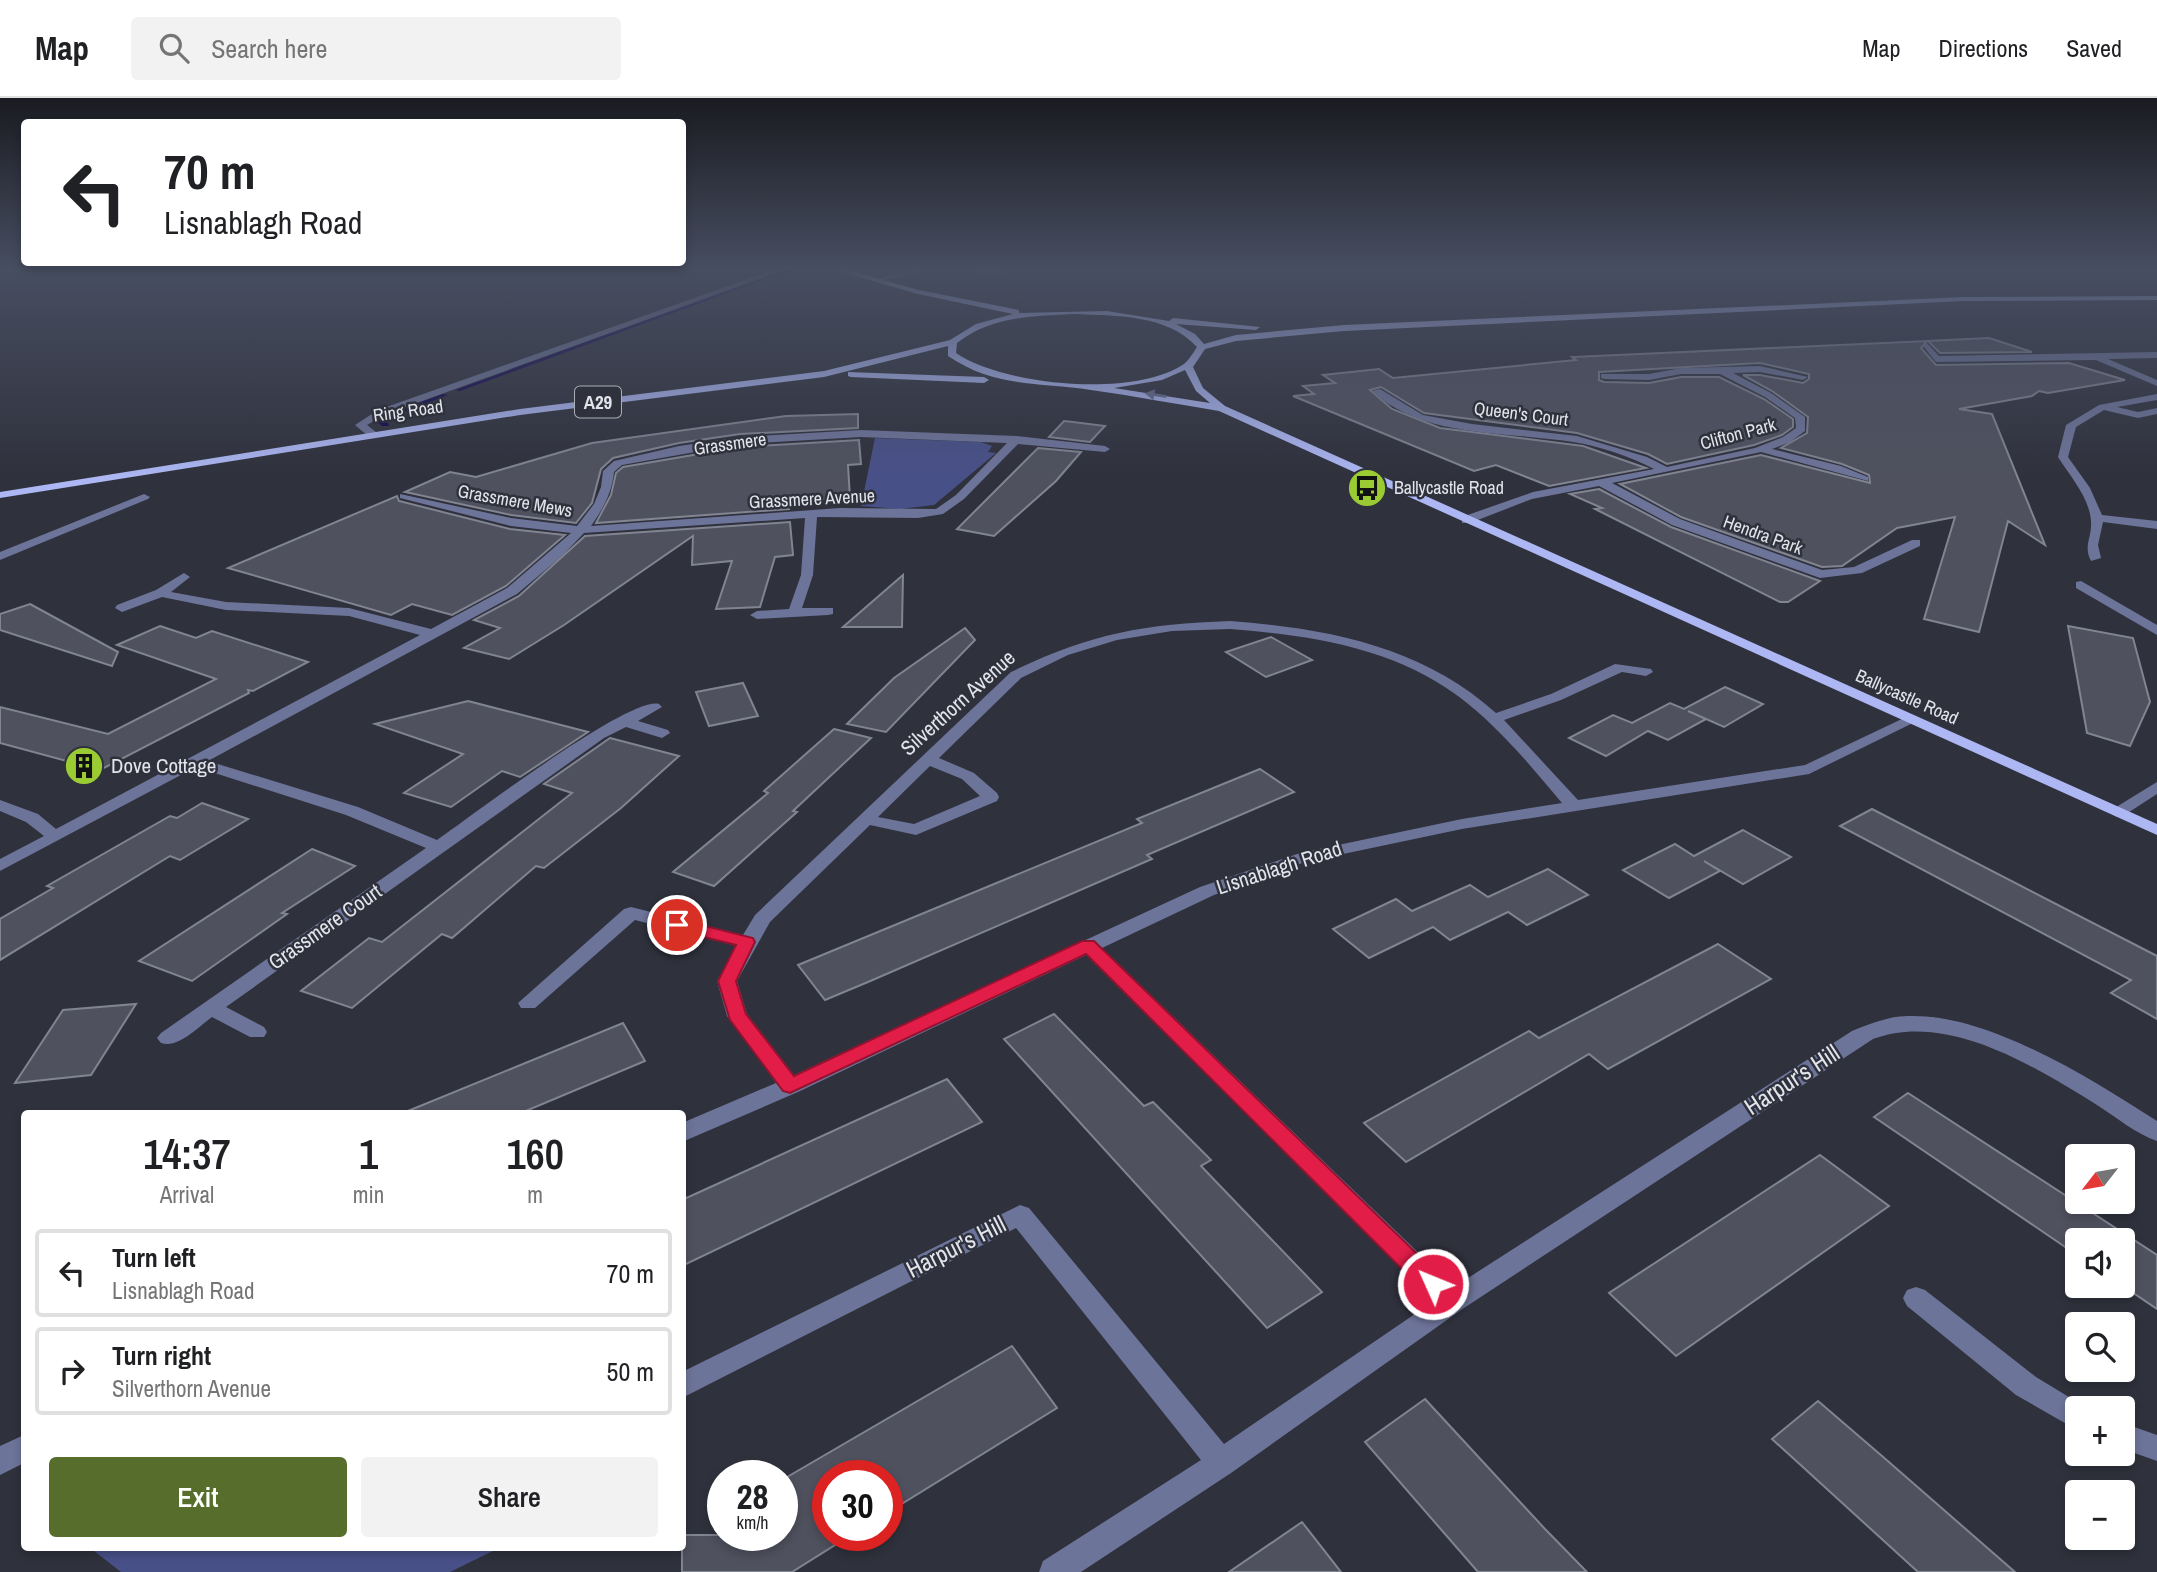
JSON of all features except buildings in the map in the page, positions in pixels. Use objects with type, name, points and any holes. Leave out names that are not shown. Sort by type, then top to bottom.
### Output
[{"type":"main road","name":"A29","points":[[955,339],[951,354],[958,363],[981,374],[1019,383],[1091,387],[1158,378],[1188,367]]},
{"type":"main road","name":"A29","points":[[1197,339],[1202,347],[1233,339]]},
{"type":"main road","name":"Ring Road","points":[[0,495],[372,434],[824,374],[922,352],[953,342]]},
{"type":"main road","points":[[1188,367],[1200,356],[1202,347]]},
{"type":"main road","name":"Ballycastle Road","points":[[1188,367],[1199,389],[1221,408]]},
{"type":"main road","name":"Ring Road","points":[[824,374],[1019,383]]},
{"type":"main road","name":"Ballycastle Road","points":[[1091,387],[1221,408],[2157,830]]},
{"type":"street","points":[[372,434],[360,425],[382,412],[588,339]]},
{"type":"street","points":[[1927,346],[1936,359],[2157,355]]},
{"type":"street","points":[[2097,357],[2157,383]]},
{"type":"street","points":[[1722,371],[1760,369],[1803,377]]},
{"type":"street","name":"Clifton Park","points":[[1466,520],[1536,494],[1758,449],[1799,433],[1800,417],[1768,395],[1722,371],[1681,371],[1648,377],[1604,376]]},
{"type":"street","name":"Queen's Court","points":[[1377,391],[1420,417],[1472,427],[1577,439],[1643,459],[1664,470]]},
{"type":"street","points":[[2095,558],[2092,545],[2099,533],[2098,518],[2063,457],[2071,425],[2103,407],[2157,397]]},
{"type":"street","points":[[2103,407],[2138,415],[2157,411]]},
{"type":"street","name":"Grassmere","points":[[0,866],[512,591],[549,563],[580,530],[610,486],[609,471],[618,463],[719,444],[840,432],[916,432],[1105,449]]},
{"type":"street","name":"Grassmere Avenue","points":[[580,530],[810,514],[939,512],[960,497],[1017,439]]},
{"type":"street","points":[[1758,449],[1837,468],[1864,479]]},
{"type":"street","name":"Hendra Park","points":[[1601,482],[1676,522],[1820,574],[1841,576],[1854,573],[1916,543]]},
{"type":"street","name":"Grassmere Mews","points":[[404,496],[511,522],[580,530]]},
{"type":"street","points":[[0,556],[144,497]]},
{"type":"street","points":[[794,613],[807,575],[810,514]]},
{"type":"street","points":[[2098,518],[2157,525]]},
{"type":"street","points":[[122,608],[161,593],[184,577]]},
{"type":"street","points":[[2081,585],[2157,631]]},
{"type":"street","points":[[161,593],[243,608],[337,610],[401,623],[431,634]]},
{"type":"street","points":[[757,615],[828,611]]},
{"type":"street","name":"Silverthorn Avenue","points":[[790,1086],[737,1016],[727,981],[746,942],[762,919],[996,691],[1038,661],[1089,642],[1137,632],[1198,626],[1280,628],[1361,645],[1443,680],[1493,719],[1573,805]]},
{"type":"street","points":[[1493,719],[1556,697],[1620,667],[1646,672]]},
{"type":"street","name":"Grassmere Court","points":[[168,1038],[598,735],[654,707]]},
{"type":"street","name":"Lisnablagh Road","points":[[686,1131],[790,1086],[1207,891],[1300,858],[1373,841],[1573,805],[1808,769],[1911,720]]},
{"type":"street","points":[[626,722],[662,733]]},
{"type":"street","points":[[864,819],[916,830],[991,797],[968,776],[926,760]]},
{"type":"street","points":[[195,762],[352,811],[439,847]]},
{"type":"street","points":[[2117,812],[2157,787]]},
{"type":"street","points":[[0,805],[32,818],[55,836]]},
{"type":"street","points":[[528,1003],[631,913],[746,942]]},
{"type":"street","points":[[1088,946],[1452,1303]]},
{"type":"street","points":[[211,1008],[257,1032]]},
{"type":"street","name":"Harpur's Hill","points":[[1054,1572],[1221,1463],[1452,1303],[1859,1036],[1882,1026],[1912,1023],[1974,1034],[2063,1076],[2157,1132]]},
{"type":"street","name":"Harpur's Hill","points":[[686,1384],[1020,1215],[1221,1463]]},
{"type":"street","points":[[1916,1298],[2026,1386],[2065,1410]]},
{"type":"street","points":[[2135,1440],[2157,1448]]},
{"type":"street","points":[[0,1461],[21,1450]]},
{"type":"shaded area","points":[[875,438],[981,442],[992,446],[988,452],[996,453],[934,505],[900,509],[861,506]]},
{"type":"shaded area","points":[[94,1551],[493,1551],[450,1572],[121,1572]]},
{"type":"waterway","points":[[458,390],[599,339]]},
{"type":"waterway","points":[[385,424],[379,419],[445,395]]},
{"type":"place","name":"Ballycastle Road","points":[[1367,488]]},
{"type":"place","name":"Dove Cottage","points":[[84,766]]},
{"type":"route","points":[[677,925],[746,942],[727,981],[737,1016],[790,1086],[1088,946],[1433,1284]]}]
